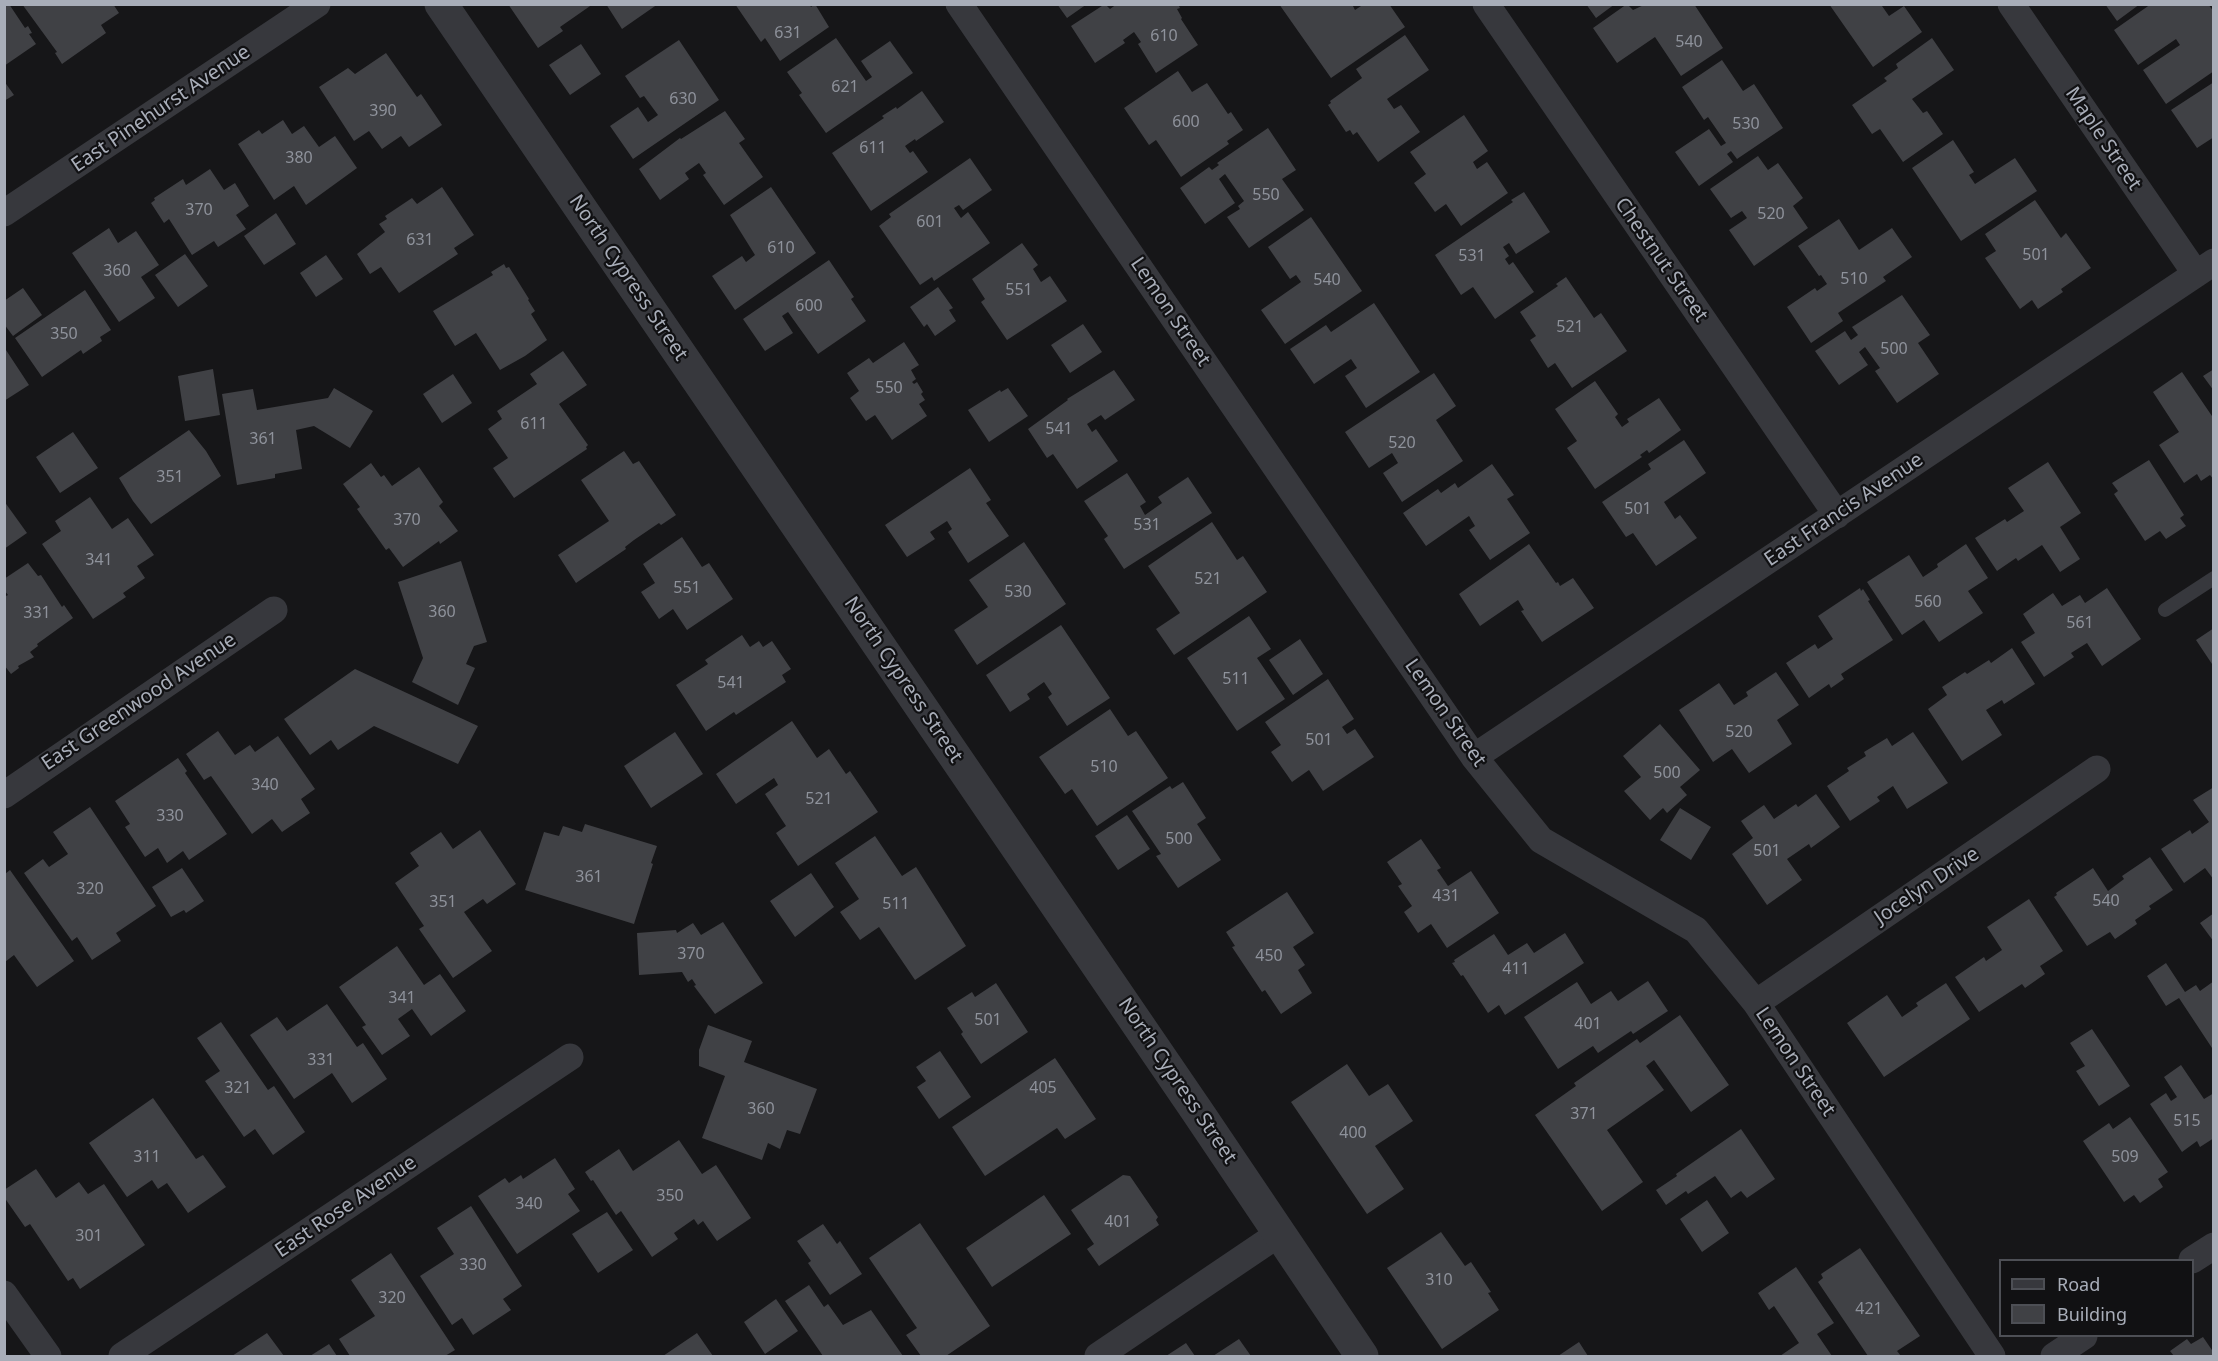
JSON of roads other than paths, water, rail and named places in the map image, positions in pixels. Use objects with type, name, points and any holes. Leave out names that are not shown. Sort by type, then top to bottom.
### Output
[{"type":"street","name":"East Pinehurst Avenue","points":[[4,213],[316,4]]},
{"type":"street","name":"North Cypress Street","points":[[441,4],[1362,1356]]},
{"type":"street","name":"Lemon Street","points":[[959,4],[1474,757],[1541,840],[1696,930],[1756,1003],[1992,1356]]},
{"type":"street","name":"Chestnut Street","points":[[1485,4],[1837,514]]},
{"type":"street","name":"Maple Street","points":[[2011,4],[2205,268]]},
{"type":"street","name":"East Francis Avenue","points":[[1474,757],[2205,268]]},
{"type":"street","name":"East Greenwood Avenue","points":[[4,795],[274,610]]},
{"type":"street","name":"Jocelyn Drive","points":[[1756,1003],[2097,769]]},
{"type":"street","name":"East Rose Avenue","points":[[122,1356],[570,1057]]},
{"type":"street","points":[[1098,1356],[1280,1233]]},
{"type":"street","points":[[2194,1259],[2214,1246]]},
{"type":"street","points":[[4,1294],[48,1356]]},
{"type":"street","points":[[2054,1356],[2081,1337]]},
{"type":"lane","points":[[2165,610],[2214,578]]}]
